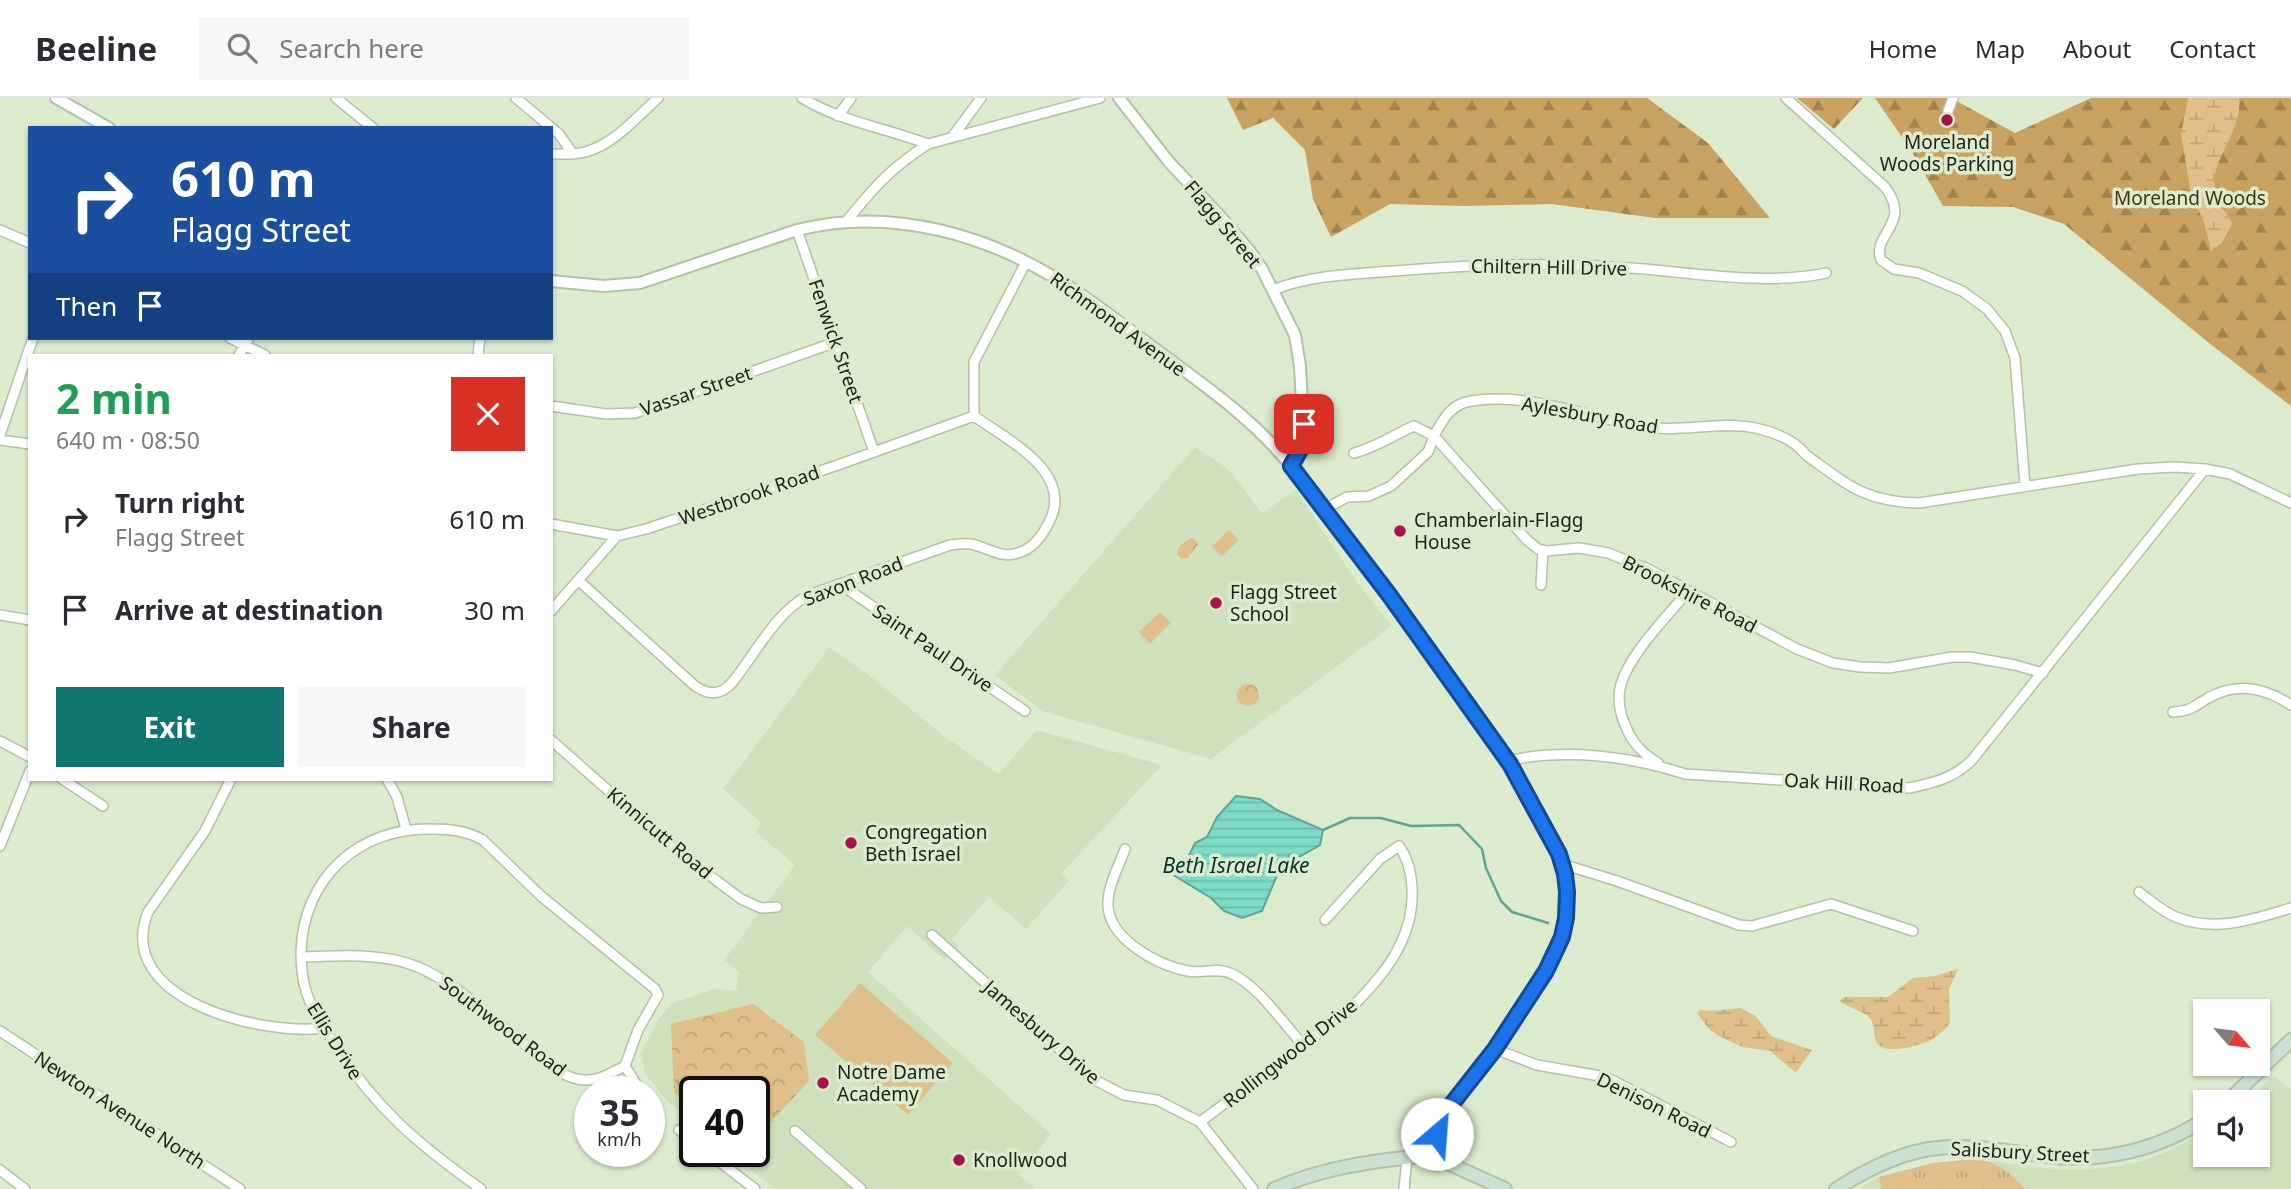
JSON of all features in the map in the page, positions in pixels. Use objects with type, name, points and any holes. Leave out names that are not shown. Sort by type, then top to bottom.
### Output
[{"type":"main road","points":[[2239,1090],[2291,1040]]},
{"type":"main road","name":"Salisbury Street","points":[[1836,1189],[1867,1170],[1929,1149],[1980,1148],[2049,1157],[2103,1156],[2155,1145],[2193,1125]]},
{"type":"main road","points":[[1274,1189],[1335,1168],[1414,1157],[1430,1151],[1440,1153],[1443,1161],[1505,1189]]},
{"type":"street","points":[[56,98],[90,123]]},
{"type":"street","points":[[336,98],[371,126]]},
{"type":"street","points":[[516,98],[550,126]]},
{"type":"street","points":[[553,154],[584,153],[605,143],[658,98]]},
{"type":"street","points":[[803,98],[858,124],[908,136],[928,144]]},
{"type":"street","points":[[838,116],[851,98]]},
{"type":"street","points":[[952,136],[981,98]]},
{"type":"street","points":[[846,222],[884,176],[928,144],[1100,98]]},
{"type":"street","name":"Flagg Street","points":[[1119,98],[1169,162],[1219,214],[1252,254],[1295,335],[1300,366],[1304,443],[1291,466]]},
{"type":"street","points":[[1786,98],[1892,195],[1895,213],[1893,223],[1880,247],[1881,260],[1894,269],[1919,273],[1972,296],[1991,312],[2005,331],[2015,358],[2025,486]]},
{"type":"street","points":[[1948,111],[1953,98]]},
{"type":"street","points":[[553,129],[573,154]]},
{"type":"street","name":"Richmond Avenue","points":[[553,281],[603,286],[640,283],[821,224],[884,222],[942,230],[975,240],[1026,262],[1072,289],[1177,366],[1258,431],[1291,466]]},
{"type":"street","points":[[0,230],[28,242]]},
{"type":"street","name":"Fenwick Street","points":[[797,230],[874,452]]},
{"type":"street","points":[[974,416],[974,362],[1026,262]]},
{"type":"street","name":"Chiltern Hill Drive","points":[[1273,290],[1298,283],[1358,274],[1461,266],[1592,266],[1753,278],[1825,273]]},
{"type":"street","points":[[28,444],[0,438],[32,340]]},
{"type":"street","points":[[246,342],[264,354]]},
{"type":"street","name":"Vassar Street","points":[[553,407],[606,414],[635,413],[836,342]]},
{"type":"street","name":"Aylesbury Road","points":[[1434,436],[1445,415],[1460,404],[1479,400],[1514,401],[1549,405],[1654,428],[1739,426],[1771,432],[1796,444],[1852,488],[1888,501],[1919,503],[2138,469],[2205,469],[2242,478],[2291,503]]},
{"type":"street","name":"Westbrook Road","points":[[617,536],[646,529],[974,416]]},
{"type":"street","name":"Saxon Road","points":[[579,580],[695,686],[712,693],[719,692],[730,685],[795,603],[809,595],[950,545],[971,544],[1002,555],[1016,554],[1027,549],[1041,535],[1054,511],[1051,479],[1035,460],[974,416]]},
{"type":"street","points":[[1354,453],[1386,442],[1413,426],[1434,436],[1527,540],[1543,550],[1541,585]]},
{"type":"street","points":[[1325,509],[1348,497],[1369,496],[1391,486],[1428,452],[1434,436]]},
{"type":"street","points":[[1291,466],[1390,596],[1507,761],[1533,804],[1562,864],[1567,884],[1568,901],[1562,937],[1539,983],[1495,1049],[1440,1119],[1437,1134],[1414,1157],[1404,1189]]},
{"type":"street","name":"Oak Hill Road","points":[[1507,761],[1526,757],[1572,756],[1623,759],[1662,766],[1685,774],[1909,788],[1952,776],[1965,767],[2043,673],[2205,469]]},
{"type":"street","points":[[553,524],[617,536]]},
{"type":"street","points":[[553,609],[617,536]]},
{"type":"street","name":"Brookshire Road","points":[[1543,550],[1579,548],[1608,553],[1648,569],[1797,649],[1846,666],[1889,668],[1952,657],[1970,657],[2043,673]]},
{"type":"street","name":"Saint Paul Drive","points":[[840,584],[1025,711]]},
{"type":"street","points":[[1662,766],[1642,752],[1630,737],[1620,711],[1619,692],[1624,676],[1638,653],[1688,591]]},
{"type":"street","points":[[0,615],[28,620]]},
{"type":"street","points":[[2173,712],[2189,711],[2215,695],[2242,687],[2264,690],[2291,705]]},
{"type":"street","points":[[0,741],[28,756]]},
{"type":"street","name":"Kinnicutt Road","points":[[553,742],[677,851],[741,899],[761,908],[776,907]]},
{"type":"street","points":[[0,846],[28,776]]},
{"type":"street","points":[[65,781],[103,806]]},
{"type":"street","points":[[230,781],[205,831],[148,912],[143,925],[144,955],[149,966],[169,986],[210,1010],[261,1026],[285,1030],[324,1028]]},
{"type":"street","points":[[390,783],[406,829]]},
{"type":"street","name":"Ellis Drive","points":[[481,1189],[438,1158],[397,1123],[368,1093],[324,1028],[306,992],[301,973],[302,934],[311,903],[330,872],[355,850],[370,841],[406,829],[464,831],[483,840],[541,896],[647,981],[658,995],[638,1030],[625,1066]]},
{"type":"street","name":"Rollingwood Drive","points":[[1200,1122],[1346,1013],[1394,958],[1410,920],[1412,881],[1408,864],[1399,846],[1380,859],[1325,920]]},
{"type":"street","points":[[1125,849],[1108,900],[1110,915],[1123,934],[1142,952],[1167,965],[1198,973],[1228,971],[1242,980],[1303,1045]]},
{"type":"street","points":[[1562,864],[1740,925],[1752,926],[1831,904],[1913,931]]},
{"type":"street","points":[[2139,892],[2176,917],[2213,924],[2235,924],[2291,908]]},
{"type":"street","name":"Jamesbury Drive","points":[[932,935],[1093,1079],[1124,1095],[1157,1100],[1200,1122],[1253,1189]]},
{"type":"street","name":"Southwood Road","points":[[301,957],[372,958],[416,966],[463,994],[558,1070],[578,1080],[594,1080],[625,1066]]},
{"type":"street","name":"Newton Avenue North","points":[[0,1031],[240,1189]]},
{"type":"street","name":"Denison Road","points":[[1495,1049],[1537,1065],[1606,1077],[1731,1142]]},
{"type":"street","points":[[625,1066],[631,1076]]},
{"type":"street","points":[[795,1131],[861,1189]]},
{"type":"street","points":[[726,1167],[755,1189]]},
{"type":"street","points":[[0,1170],[25,1189]]},
{"type":"shaded area","name":"Flagg Street School","points":[[1195,447],[1228,469],[1262,513],[1296,490],[1356,581],[1392,626],[1211,759],[1042,711],[995,675]]},
{"type":"shaded area","points":[[829,647],[870,676],[944,736],[999,774],[1036,730],[1162,765],[1062,873],[1069,881],[1026,929],[989,897],[952,939],[959,946],[944,959],[907,926],[868,972],[1051,1134],[1019,1175],[1036,1189],[775,1189],[748,1167],[770,1167],[770,1076],[679,1076],[679,1111],[665,1098],[665,1076],[645,1074],[641,1053],[658,1020],[671,1004],[714,989],[736,991],[739,972],[724,960],[795,865],[755,831],[761,823],[723,789]]},
{"type":"shaded area","points":[[2274,1076],[2291,1089],[2291,1189],[1858,1189],[1879,1177],[1952,1161],[1988,1160],[2049,1169],[2113,1167],[2142,1161],[2193,1138],[2193,1167],[2270,1167],[2270,1090],[2259,1090]]},
{"type":"green space","points":[[1227,98],[1647,98],[1708,143],[1770,218],[1655,218],[1552,204],[1390,204],[1331,237],[1313,199],[1305,150],[1273,118],[1243,130]]},
{"type":"green space","points":[[1797,98],[1863,98],[1834,129]]},
{"type":"green space","name":"Moreland Woods","points":[[1875,98],[1951,98],[2015,133],[2091,98],[2291,98],[2291,406],[2209,343],[2064,224],[2013,207],[1943,206],[1911,150]]},
{"type":"green space","points":[[2188,98],[2239,98],[2236,123],[2220,159],[2214,183],[2216,199],[2232,224],[2222,243],[2211,251],[2204,222],[2191,194],[2181,134]]},
{"type":"green space","points":[[1229,530],[1239,540],[1222,556],[1212,546]]},
{"type":"green space","points":[[1192,538],[1198,545],[1188,558],[1181,559],[1177,554],[1179,549],[1184,542]]},
{"type":"green space","points":[[1160,612],[1171,623],[1150,644],[1139,632]]},
{"type":"green space","points":[[1244,684],[1252,684],[1259,691],[1259,699],[1252,706],[1244,706],[1237,699],[1237,691]]},
{"type":"green space","points":[[1958,969],[1949,989],[1950,1023],[1934,1038],[1922,1044],[1896,1049],[1881,1047],[1877,1043],[1869,1017],[1840,1001],[1845,997],[1888,997],[1913,978],[1935,976]]},
{"type":"green space","points":[[860,983],[953,1063],[908,1115],[815,1035]]},
{"type":"green space","points":[[753,1004],[804,1042],[809,1081],[771,1122],[770,1076],[679,1076],[679,1096],[674,1092],[671,1024]]},
{"type":"green space","points":[[1740,1008],[1756,1016],[1771,1036],[1812,1050],[1798,1070],[1795,1072],[1770,1051],[1742,1047],[1717,1035],[1697,1013],[1701,1010]]},
{"type":"green space","points":[[1975,1159],[2003,1169],[2025,1189],[1881,1189],[1879,1177],[1933,1163]]},
{"type":"water","name":"Beth Israel Lake","points":[[1236,796],[1260,799],[1277,810],[1323,830],[1320,845],[1299,857],[1291,854],[1280,868],[1262,911],[1242,918],[1224,911],[1211,898],[1175,876],[1184,866],[1195,843],[1207,837],[1217,817]]},
{"type":"waterway","points":[[1323,830],[1350,818],[1381,818],[1411,826],[1459,825],[1482,849],[1486,868],[1501,901],[1512,912],[1548,923]]},
{"type":"place","name":"Moreland Woods Parking","points":[[1947,120]]},
{"type":"place","name":"Chamberlain-Flagg House","points":[[1400,531]]},
{"type":"place","name":"Flagg Street School","points":[[1216,603]]},
{"type":"place","name":"Congregation Beth Israel","points":[[851,843]]},
{"type":"place","name":"Notre Dame Academy","points":[[823,1083]]},
{"type":"place","name":"Knollwood","points":[[959,1160]]},
{"type":"route","points":[[1304,424],[1304,443],[1291,466],[1390,596],[1510,764],[1559,854],[1567,884],[1567,909],[1562,937],[1546,971],[1495,1049],[1440,1119],[1437,1134]]}]
